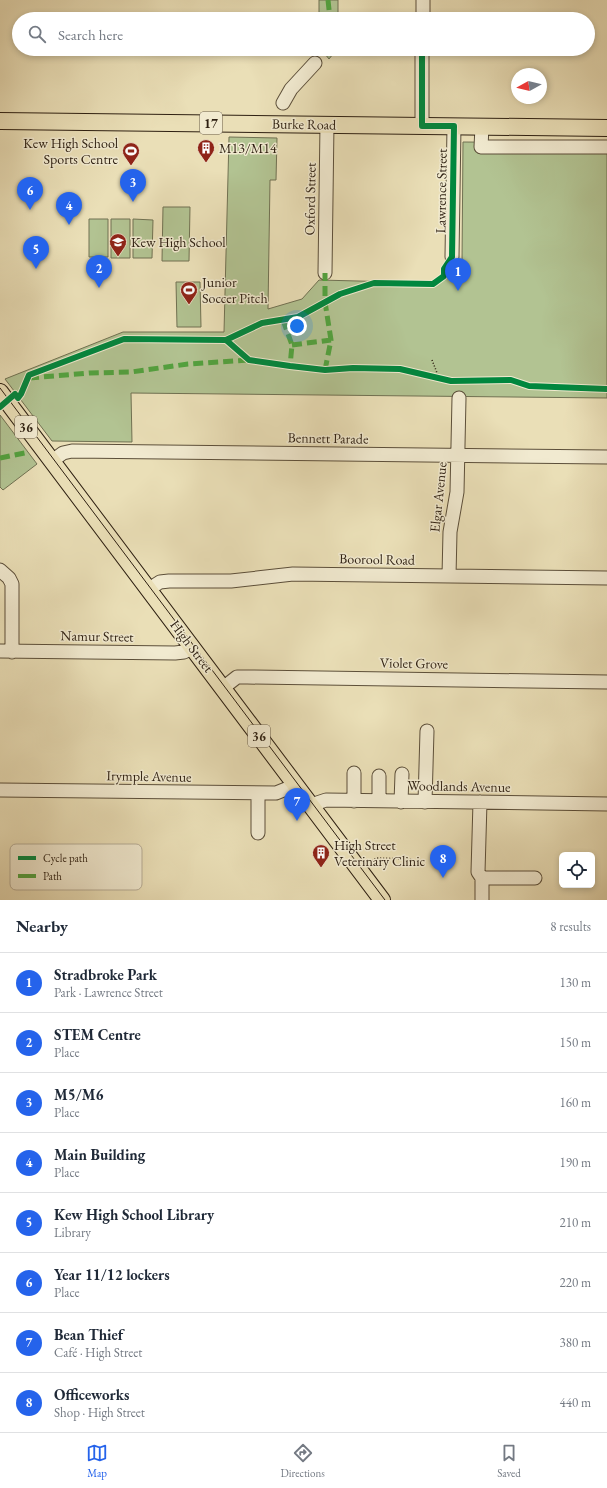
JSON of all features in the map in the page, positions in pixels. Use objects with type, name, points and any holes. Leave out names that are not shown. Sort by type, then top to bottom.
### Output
[{"type":"main road","name":"Burke Road","points":[[0,121],[607,128]]},
{"type":"main road","name":"High Street","points":[[0,392],[382,900]]},
{"type":"street","points":[[423,0],[423,12]]},
{"type":"street","points":[[422,56],[422,126]]},
{"type":"street","points":[[283,103],[291,90],[315,63]]},
{"type":"street","name":"Oxford Street","points":[[325,273],[327,124]]},
{"type":"street","name":"Lawrence Street","points":[[452,257],[454,126]]},
{"type":"street","points":[[482,127],[481,146],[607,147]]},
{"type":"street","name":"Elgar Avenue","points":[[449,576],[450,532],[457,492],[459,398]]},
{"type":"street","name":"Bennett Parade","points":[[52,461],[63,453],[72,451],[607,457]]},
{"type":"street","points":[[0,570],[9,578],[12,584],[6,652]]},
{"type":"street","name":"Boorool Road","points":[[149,589],[160,582],[169,581],[231,581],[294,574],[607,578]]},
{"type":"street","name":"Namur Street","points":[[6,652],[175,653],[184,652],[193,647]]},
{"type":"street","name":"Violet Grove","points":[[223,688],[237,678],[246,677],[607,682]]},
{"type":"street","points":[[425,802],[426,731]]},
{"type":"street","points":[[354,773],[354,801]]},
{"type":"street","points":[[401,802],[402,774]]},
{"type":"street","points":[[379,776],[379,801]]},
{"type":"street","name":"Irymple Avenue","points":[[0,790],[258,793],[281,792],[296,785]]},
{"type":"street","points":[[258,793],[258,834]]},
{"type":"street","name":"Woodlands Avenue","points":[[311,805],[326,800],[607,804]]},
{"type":"street","points":[[480,802],[478,872],[482,878],[482,900]]},
{"type":"street","points":[[482,878],[535,878]]},
{"type":"path","points":[[432,360],[442,378]]},
{"type":"path","points":[[431,376],[442,378]]},
{"type":"path","points":[[370,864],[376,858],[413,859]]},
{"type":"green space","points":[[319,0],[338,0],[338,12],[319,12]]},
{"type":"green space","points":[[229,137],[277,138],[276,180],[270,180],[268,309],[302,299],[319,280],[437,283],[462,264],[463,142],[607,143],[607,398],[131,393],[132,442],[52,441],[5,379],[123,332],[224,332]]},
{"type":"green space","points":[[163,207],[190,207],[189,261],[162,261]]},
{"type":"green space","points":[[89,219],[108,219],[108,257],[89,257]]},
{"type":"green space","points":[[111,219],[130,219],[130,258],[111,258]]},
{"type":"green space","points":[[133,219],[153,220],[152,258],[133,258]]},
{"type":"green space","name":"Junior Soccer Pitch","points":[[176,282],[200,282],[201,327],[177,327]]},
{"type":"green space","points":[[0,415],[37,464],[3,490],[0,487]]},
{"type":"tram line","points":[[0,388],[385,900]]},
{"type":"marked path","points":[[328,0],[329,12]]},
{"type":"marked path","points":[[325,273],[325,302],[331,340],[325,370]]},
{"type":"marked path","points":[[283,320],[292,345],[290,366]]},
{"type":"marked path","points":[[292,345],[331,340]]},
{"type":"marked path","points":[[29,378],[90,373],[131,372],[188,364],[249,360]]},
{"type":"marked path","points":[[0,458],[29,452]]},
{"type":"cycle path","points":[[0,407],[15,394],[18,398],[29,375],[124,339],[226,340],[262,323],[298,317],[340,294],[374,283],[433,284],[444,276],[444,269],[452,257],[454,126],[422,126],[422,56]]},
{"type":"cycle path","points":[[226,340],[249,360],[290,366],[325,370],[353,368],[400,369],[451,381],[511,380],[529,386],[607,389]]},
{"type":"place","name":"M13/M14","points":[[206,163]]},
{"type":"place","name":"Kew High School Sports Centre","points":[[131,166]]},
{"type":"place","name":"M5/M6","points":[[133,202]]},
{"type":"place","name":"Year 11/12 lockers","points":[[30,210]]},
{"type":"place","name":"Main Building","points":[[69,225]]},
{"type":"place","name":"Kew High School","points":[[118,257]]},
{"type":"place","name":"Kew High School Library","points":[[36,269]]},
{"type":"place","name":"STEM Centre","points":[[99,288]]},
{"type":"place","name":"Stradbroke Park","points":[[458,291]]},
{"type":"place","name":"Junior Soccer Pitch","points":[[189,305]]},
{"type":"place","name":"Bean Thief","points":[[297,821]]},
{"type":"place","name":"High Street Veterinary Clinic","points":[[321,868]]},
{"type":"place","name":"Officeworks","points":[[443,878]]}]
